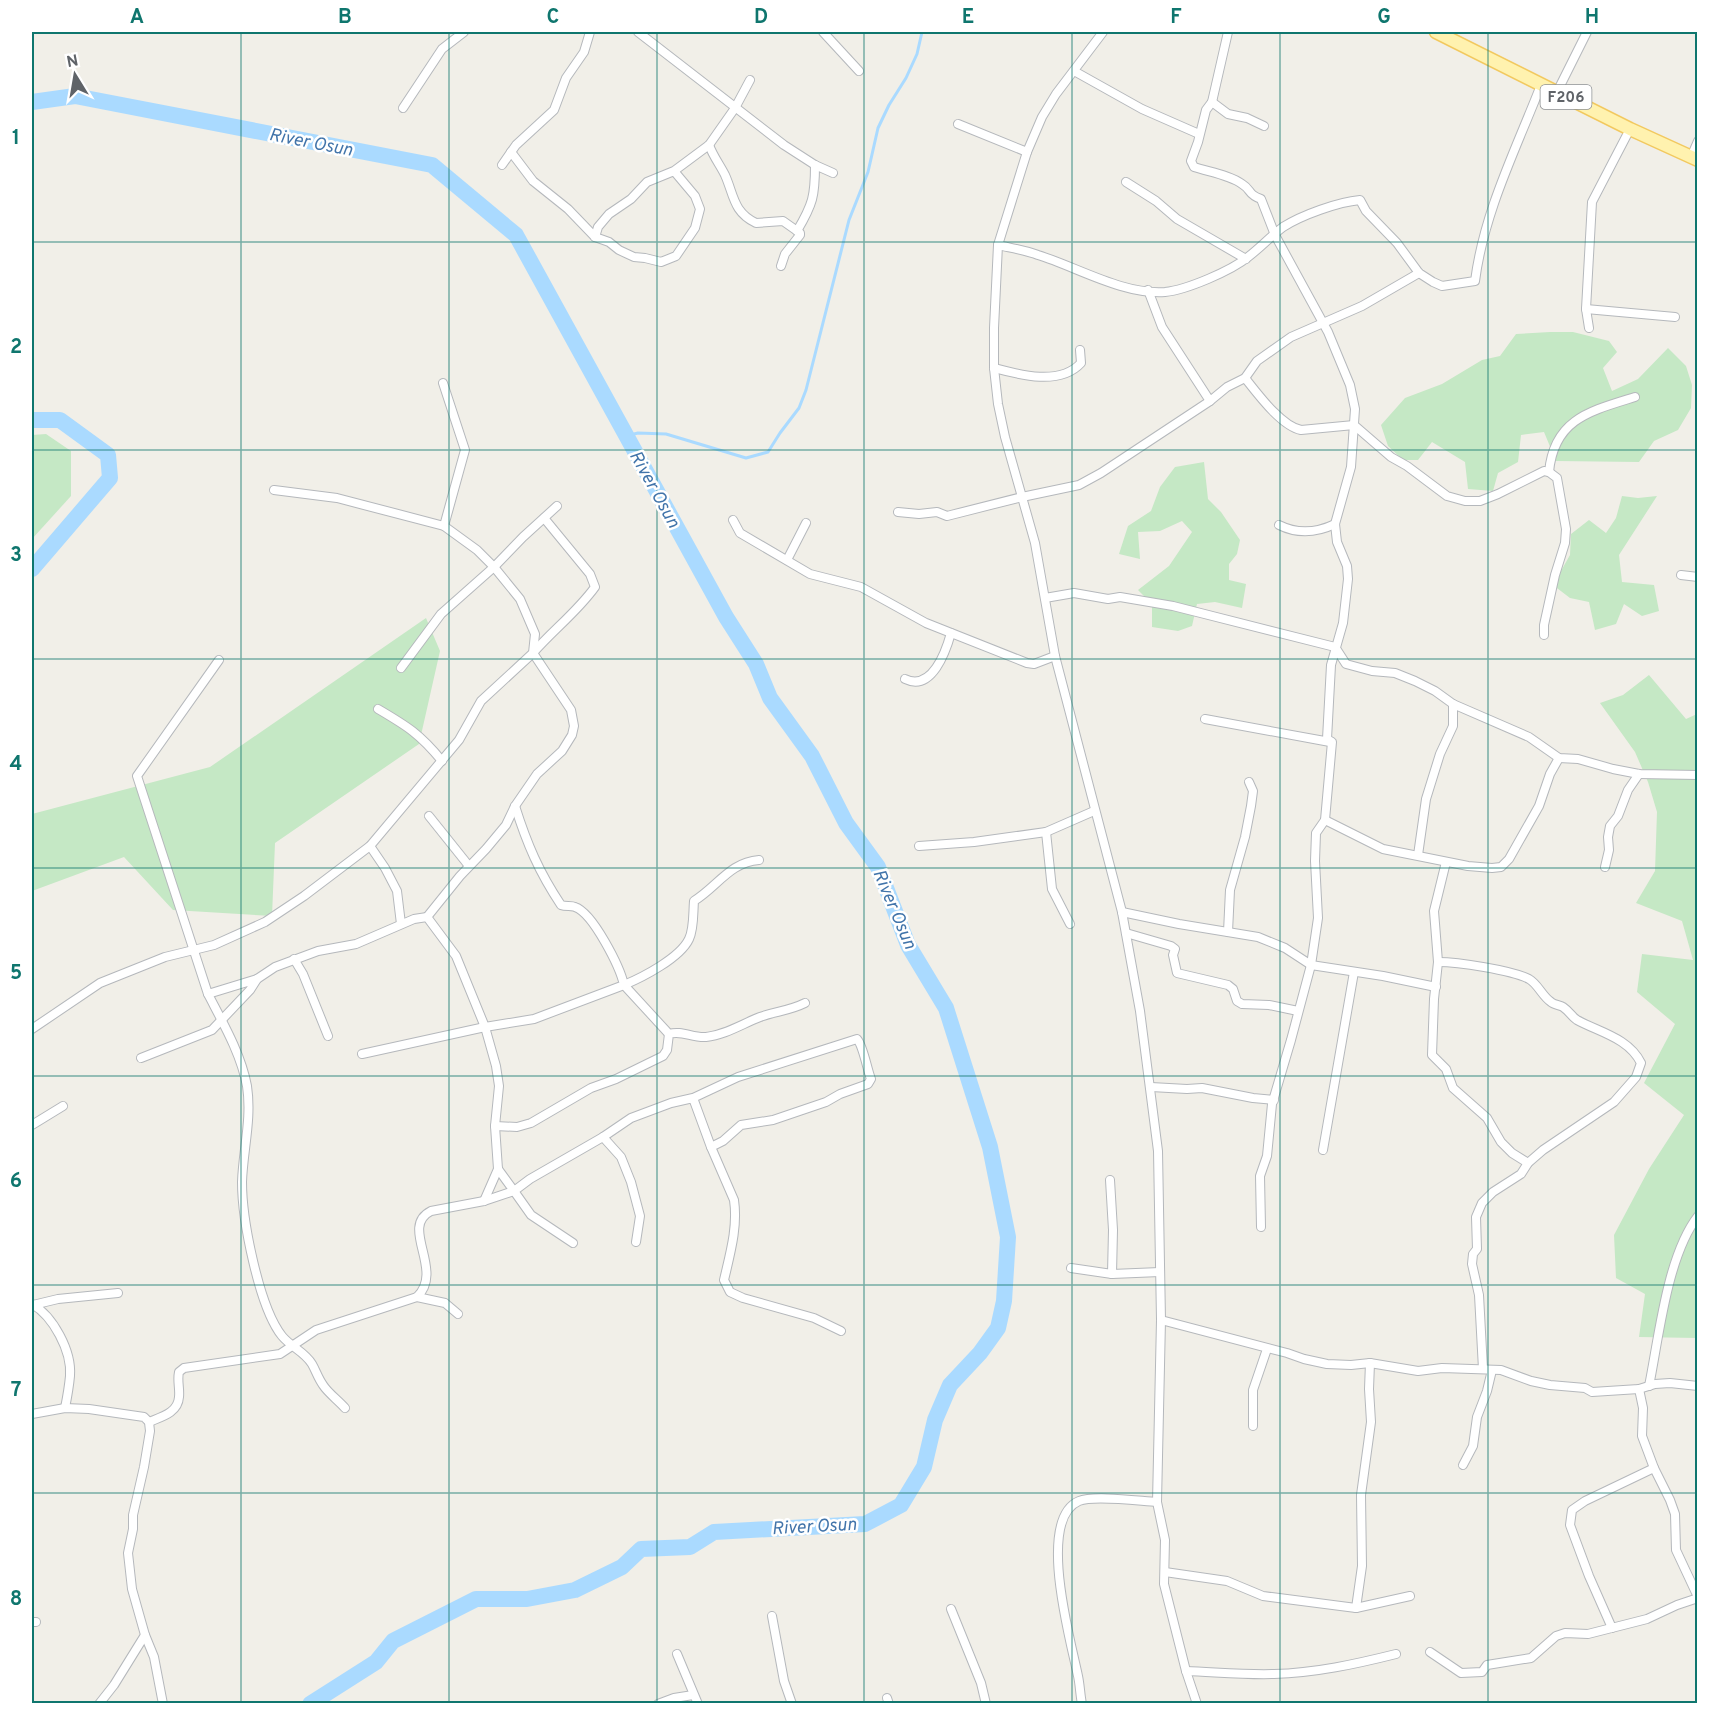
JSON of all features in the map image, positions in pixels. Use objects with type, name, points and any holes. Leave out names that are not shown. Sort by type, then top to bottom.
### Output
[{"type":"main road","name":"F206","points":[[1440,32],[1541,85],[1694,158]]},
{"type":"street","points":[[403,108],[442,49],[464,32]]},
{"type":"street","points":[[502,165],[511,152],[554,110],[566,78],[584,52],[590,32]]},
{"type":"street","points":[[638,32],[784,145],[833,174]]},
{"type":"street","points":[[823,32],[859,71]]},
{"type":"street","points":[[1103,32],[1056,94],[1042,117],[1027,152],[998,245],[994,368],[1005,437],[1035,543],[1055,656],[1122,912],[1140,1011],[1158,1152],[1161,1320],[1157,1502],[1165,1540],[1164,1584],[1186,1671],[1197,1704]]},
{"type":"street","points":[[1228,32],[1212,102],[1206,110],[1191,161],[1192,165],[1194,168],[1244,185],[1252,195],[1261,199],[1275,235],[1328,332],[1350,385],[1356,409],[1351,467],[1335,524],[1337,542],[1347,566],[1348,579],[1343,623],[1331,666],[1327,738],[1332,742]]},
{"type":"street","points":[[1557,92],[1587,32]]},
{"type":"street","points":[[1074,71],[1142,109],[1199,134]]},
{"type":"street","points":[[595,237],[598,227],[609,214],[631,199],[647,182],[674,171],[709,144],[735,108],[750,80]]},
{"type":"street","points":[[998,245],[1036,254],[1112,283],[1162,292],[1184,289],[1246,259],[1282,227],[1311,214],[1360,200],[1366,211],[1396,243],[1419,273],[1442,286],[1474,281],[1494,201],[1541,85]]},
{"type":"street","points":[[1212,102],[1228,114],[1247,118],[1264,126]]},
{"type":"street","points":[[958,124],[1027,152]]},
{"type":"street","points":[[1589,328],[1586,309],[1592,202],[1630,129]]},
{"type":"street","points":[[1694,158],[1698,141]]},
{"type":"street","points":[[709,144],[725,176],[732,198],[740,210],[756,223],[783,221],[798,231]]},
{"type":"street","points":[[511,152],[533,182],[568,209],[595,237],[609,242],[634,257],[661,262],[676,256],[694,228],[699,209],[695,196],[674,171]]},
{"type":"street","points":[[781,266],[785,254],[800,235],[798,231],[810,210],[815,193],[815,165]]},
{"type":"street","points":[[1126,182],[1156,201],[1177,219],[1246,259]]},
{"type":"street","points":[[1270,220],[1278,222],[1282,227]]},
{"type":"street","points":[[898,512],[919,514],[937,512],[947,516],[1079,485],[1210,402],[1227,387],[1245,378],[1257,361],[1271,350],[1310,328],[1362,306],[1419,273]]},
{"type":"street","points":[[1148,290],[1162,327],[1210,402]]},
{"type":"street","points":[[1586,309],[1675,317]]},
{"type":"street","points":[[994,368],[1028,377],[1043,378],[1061,374],[1079,366],[1081,363],[1080,350]]},
{"type":"street","points":[[1245,378],[1261,398],[1293,428],[1301,430],[1354,424],[1391,457],[1447,496],[1465,501],[1480,501],[1544,471],[1557,478],[1566,529],[1565,543],[1555,575],[1544,625],[1544,635]]},
{"type":"street","points":[[443,383],[465,450],[444,526]]},
{"type":"street","points":[[1549,472],[1555,441],[1564,429],[1578,419],[1635,397]]},
{"type":"street","points":[[208,994],[256,979],[294,959],[318,951],[356,944],[414,918],[427,917],[506,825],[515,806],[537,774],[562,751],[572,735],[571,710],[533,653],[536,634],[525,606],[494,567],[477,550],[444,526],[337,498],[274,490]]},
{"type":"street","points":[[401,668],[441,614],[557,506]]},
{"type":"street","points":[[32,1029],[100,983],[165,957],[214,945],[265,922],[304,896],[370,846],[423,780],[459,740],[481,701],[572,614],[595,587],[590,574],[544,518]]},
{"type":"street","points":[[733,520],[740,533],[810,574],[861,587],[926,623],[1027,663],[1034,664],[1055,656]]},
{"type":"street","points":[[787,560],[806,523]]},
{"type":"street","points":[[1279,525],[1298,532],[1326,529],[1335,524]]},
{"type":"street","points":[[1681,575],[1698,577]]},
{"type":"street","points":[[1045,598],[1074,594],[1108,599],[1119,597],[1173,606],[1335,647],[1346,664],[1372,671],[1395,673],[1435,691],[1453,704],[1529,737],[1559,758],[1578,759],[1640,774],[1698,775]]},
{"type":"street","points":[[905,679],[910,682],[918,681],[933,673],[947,647],[951,633]]},
{"type":"street","points":[[219,660],[137,776],[208,994],[242,1065],[247,1085],[249,1103],[242,1190],[254,1267],[282,1336],[313,1364],[323,1386],[345,1408]]},
{"type":"street","points":[[1418,855],[1426,799],[1440,754],[1453,726],[1453,704]]},
{"type":"street","points":[[378,709],[407,725],[442,761]]},
{"type":"street","points":[[1205,719],[1332,742]]},
{"type":"street","points":[[1261,1227],[1260,1176],[1267,1156],[1272,1104],[1311,965],[1318,918],[1314,861],[1317,833],[1324,820],[1332,742]]},
{"type":"street","points":[[1324,820],[1383,849],[1446,862],[1492,868],[1505,864],[1539,806],[1550,774],[1559,758]]},
{"type":"street","points":[[1605,867],[1609,850],[1610,826],[1618,816],[1628,790],[1640,774]]},
{"type":"street","points":[[1228,932],[1230,890],[1251,806],[1253,791],[1249,782]]},
{"type":"street","points":[[515,806],[529,848],[545,881],[561,905],[574,906],[598,930],[622,973],[624,986],[669,1034]]},
{"type":"street","points":[[919,846],[974,842],[1046,832],[1094,811]]},
{"type":"street","points":[[429,816],[469,866]]},
{"type":"street","points":[[1046,832],[1052,889],[1070,924]]},
{"type":"street","points":[[370,846],[397,891],[401,924]]},
{"type":"street","points":[[362,1054],[485,1027],[534,1019],[644,977],[668,960],[690,938],[694,901],[708,892],[730,870],[740,864],[759,860]]},
{"type":"street","points":[[1446,862],[1434,911],[1438,962],[1432,1024],[1432,1055],[1446,1069],[1453,1088],[1487,1118],[1501,1142],[1512,1153],[1528,1163]]},
{"type":"street","points":[[1122,912],[1258,937],[1285,948],[1311,965],[1436,987]]},
{"type":"street","points":[[427,917],[459,961],[485,1027],[498,1074],[495,1126],[498,1169],[484,1201]]},
{"type":"street","points":[[1126,933],[1171,946],[1175,949],[1173,955],[1177,973],[1228,985],[1233,989],[1237,1001],[1242,1004],[1269,1005],[1298,1011]]},
{"type":"street","points":[[294,959],[303,974],[328,1036]]},
{"type":"street","points":[[1438,962],[1456,962],[1531,980],[1551,1003],[1562,1007],[1575,1019],[1602,1030],[1620,1041],[1636,1053],[1641,1063],[1636,1077],[1614,1102],[1543,1150],[1528,1163],[1521,1174],[1493,1192],[1482,1203],[1476,1217],[1477,1249],[1473,1254],[1472,1264],[1479,1295],[1483,1369]]},
{"type":"street","points":[[1323,1150],[1354,972]]},
{"type":"street","points":[[141,1058],[212,1030],[250,990],[256,979]]},
{"type":"street","points":[[669,1034],[676,1032],[699,1037],[715,1035],[760,1017],[790,1011],[805,1003]]},
{"type":"street","points":[[495,1126],[517,1127],[531,1123],[591,1088],[616,1079],[663,1056],[667,1050],[669,1034]]},
{"type":"street","points":[[417,1297],[426,1286],[427,1275],[419,1221],[423,1215],[431,1211],[484,1201],[514,1191],[632,1118],[671,1103],[693,1098],[720,1084],[850,1040],[857,1039],[861,1042],[871,1082],[826,1102],[773,1120],[741,1125],[723,1141],[711,1147]]},
{"type":"street","points":[[1150,1087],[1202,1088],[1274,1100]]},
{"type":"street","points":[[693,1098],[734,1200],[733,1235],[724,1280],[726,1287],[730,1292],[743,1298],[814,1318],[841,1331]]},
{"type":"street","points":[[32,1125],[63,1106]]},
{"type":"street","points":[[603,1137],[621,1157],[632,1182],[641,1223],[636,1242]]},
{"type":"street","points":[[498,1169],[531,1215],[573,1243]]},
{"type":"street","points":[[1110,1180],[1113,1230],[1112,1274]]},
{"type":"street","points":[[1648,1386],[1667,1288],[1689,1227],[1698,1216]]},
{"type":"street","points":[[1071,1268],[1112,1274],[1160,1272]]},
{"type":"street","points":[[32,1305],[58,1299],[118,1293]]},
{"type":"street","points":[[149,1422],[169,1414],[177,1406],[179,1372],[184,1368],[280,1354],[316,1330],[417,1297],[446,1303],[458,1314]]},
{"type":"street","points":[[32,1305],[44,1313],[57,1328],[66,1354],[70,1374],[65,1408]]},
{"type":"street","points":[[1161,1320],[1327,1364],[1370,1363],[1418,1371],[1442,1368],[1501,1370],[1550,1385],[1585,1388],[1592,1392],[1639,1389],[1670,1383],[1698,1386]]},
{"type":"street","points":[[1253,1426],[1253,1390],[1267,1349]]},
{"type":"street","points":[[1356,1608],[1362,1566],[1361,1495],[1371,1422],[1368,1381],[1370,1363]]},
{"type":"street","points":[[1463,1465],[1473,1446],[1477,1417],[1492,1370]]},
{"type":"street","points":[[1431,1652],[1461,1673],[1482,1672],[1487,1665],[1531,1658],[1556,1636],[1588,1634],[1647,1619],[1698,1598],[1676,1550],[1675,1514],[1653,1468],[1642,1436],[1643,1408],[1639,1389]]},
{"type":"street","points":[[32,1414],[65,1408],[112,1411],[144,1418],[149,1422],[146,1458],[128,1553],[132,1589],[154,1657],[163,1704]]},
{"type":"street","points":[[1612,1628],[1570,1525],[1572,1510],[1585,1501],[1653,1468]]},
{"type":"street","points":[[1080,1702],[1078,1677],[1065,1621],[1058,1566],[1057,1547],[1062,1523],[1067,1511],[1079,1501],[1102,1498],[1157,1502]]},
{"type":"street","points":[[1165,1572],[1227,1581],[1263,1596],[1356,1608],[1410,1596]]},
{"type":"street","points":[[951,1609],[981,1683],[986,1704]]},
{"type":"street","points":[[772,1616],[784,1681],[792,1704]]},
{"type":"street","points":[[99,1704],[114,1685],[145,1635]]},
{"type":"street","points":[[677,1654],[698,1704]]},
{"type":"street","points":[[1186,1671],[1272,1674],[1344,1666],[1396,1654]]},
{"type":"street","points":[[658,1704],[674,1698],[693,1695]]},
{"type":"green space","points":[[1573,332],[1609,341],[1617,352],[1603,368],[1612,391],[1638,379],[1668,348],[1686,366],[1692,385],[1691,408],[1678,430],[1654,441],[1639,462],[1556,461],[1544,432],[1521,435],[1518,462],[1498,473],[1493,491],[1468,489],[1465,462],[1432,442],[1418,460],[1403,460],[1388,446],[1381,425],[1405,398],[1442,384],[1482,360],[1500,356],[1516,334]]},
{"type":"green space","points":[[46,434],[71,451],[71,496],[32,539],[32,435]]},
{"type":"green space","points":[[1204,462],[1208,499],[1221,512],[1240,540],[1237,554],[1229,564],[1229,580],[1246,584],[1242,608],[1215,602],[1197,604],[1192,626],[1178,631],[1152,627],[1152,604],[1138,590],[1169,566],[1192,532],[1182,521],[1160,531],[1138,532],[1140,559],[1119,554],[1128,526],[1151,511],[1160,487],[1175,467]]},
{"type":"green space","points":[[1622,496],[1638,498],[1657,496],[1619,555],[1622,582],[1654,585],[1659,611],[1642,616],[1624,604],[1616,624],[1595,630],[1589,602],[1570,598],[1553,585],[1570,555],[1571,534],[1589,520],[1606,533],[1616,518]]},
{"type":"green space","points":[[426,618],[440,651],[419,744],[275,843],[272,916],[173,910],[124,857],[32,891],[32,814],[210,767]]},
{"type":"green space","points":[[1649,675],[1686,719],[1697,714],[1697,1338],[1639,1337],[1645,1294],[1616,1278],[1614,1235],[1649,1169],[1684,1115],[1644,1083],[1675,1024],[1637,992],[1642,954],[1693,960],[1682,921],[1636,903],[1655,871],[1657,812],[1648,782],[1635,752],[1600,703],[1623,695]]},
{"type":"waterway","points":[[626,436],[638,433],[666,434],[746,458],[768,452],[799,408],[806,390],[849,220],[868,172],[878,128],[906,78],[917,54],[922,32]]},
{"type":"waterway","name":"River Osun","points":[[32,102],[75,96],[432,165],[516,235],[726,617],[756,664],[770,698],[812,756],[846,823],[878,867],[908,945],[946,1008],[990,1147],[1008,1237],[1004,1301],[998,1328],[980,1353],[950,1385],[935,1420],[924,1467],[901,1505],[865,1524],[714,1532],[690,1547],[641,1549],[622,1567],[575,1590],[527,1599],[476,1599],[393,1641],[376,1662],[310,1704]]},
{"type":"waterway","name":"River Osun","points":[[32,420],[60,420],[108,455],[110,478],[32,569]]}]
